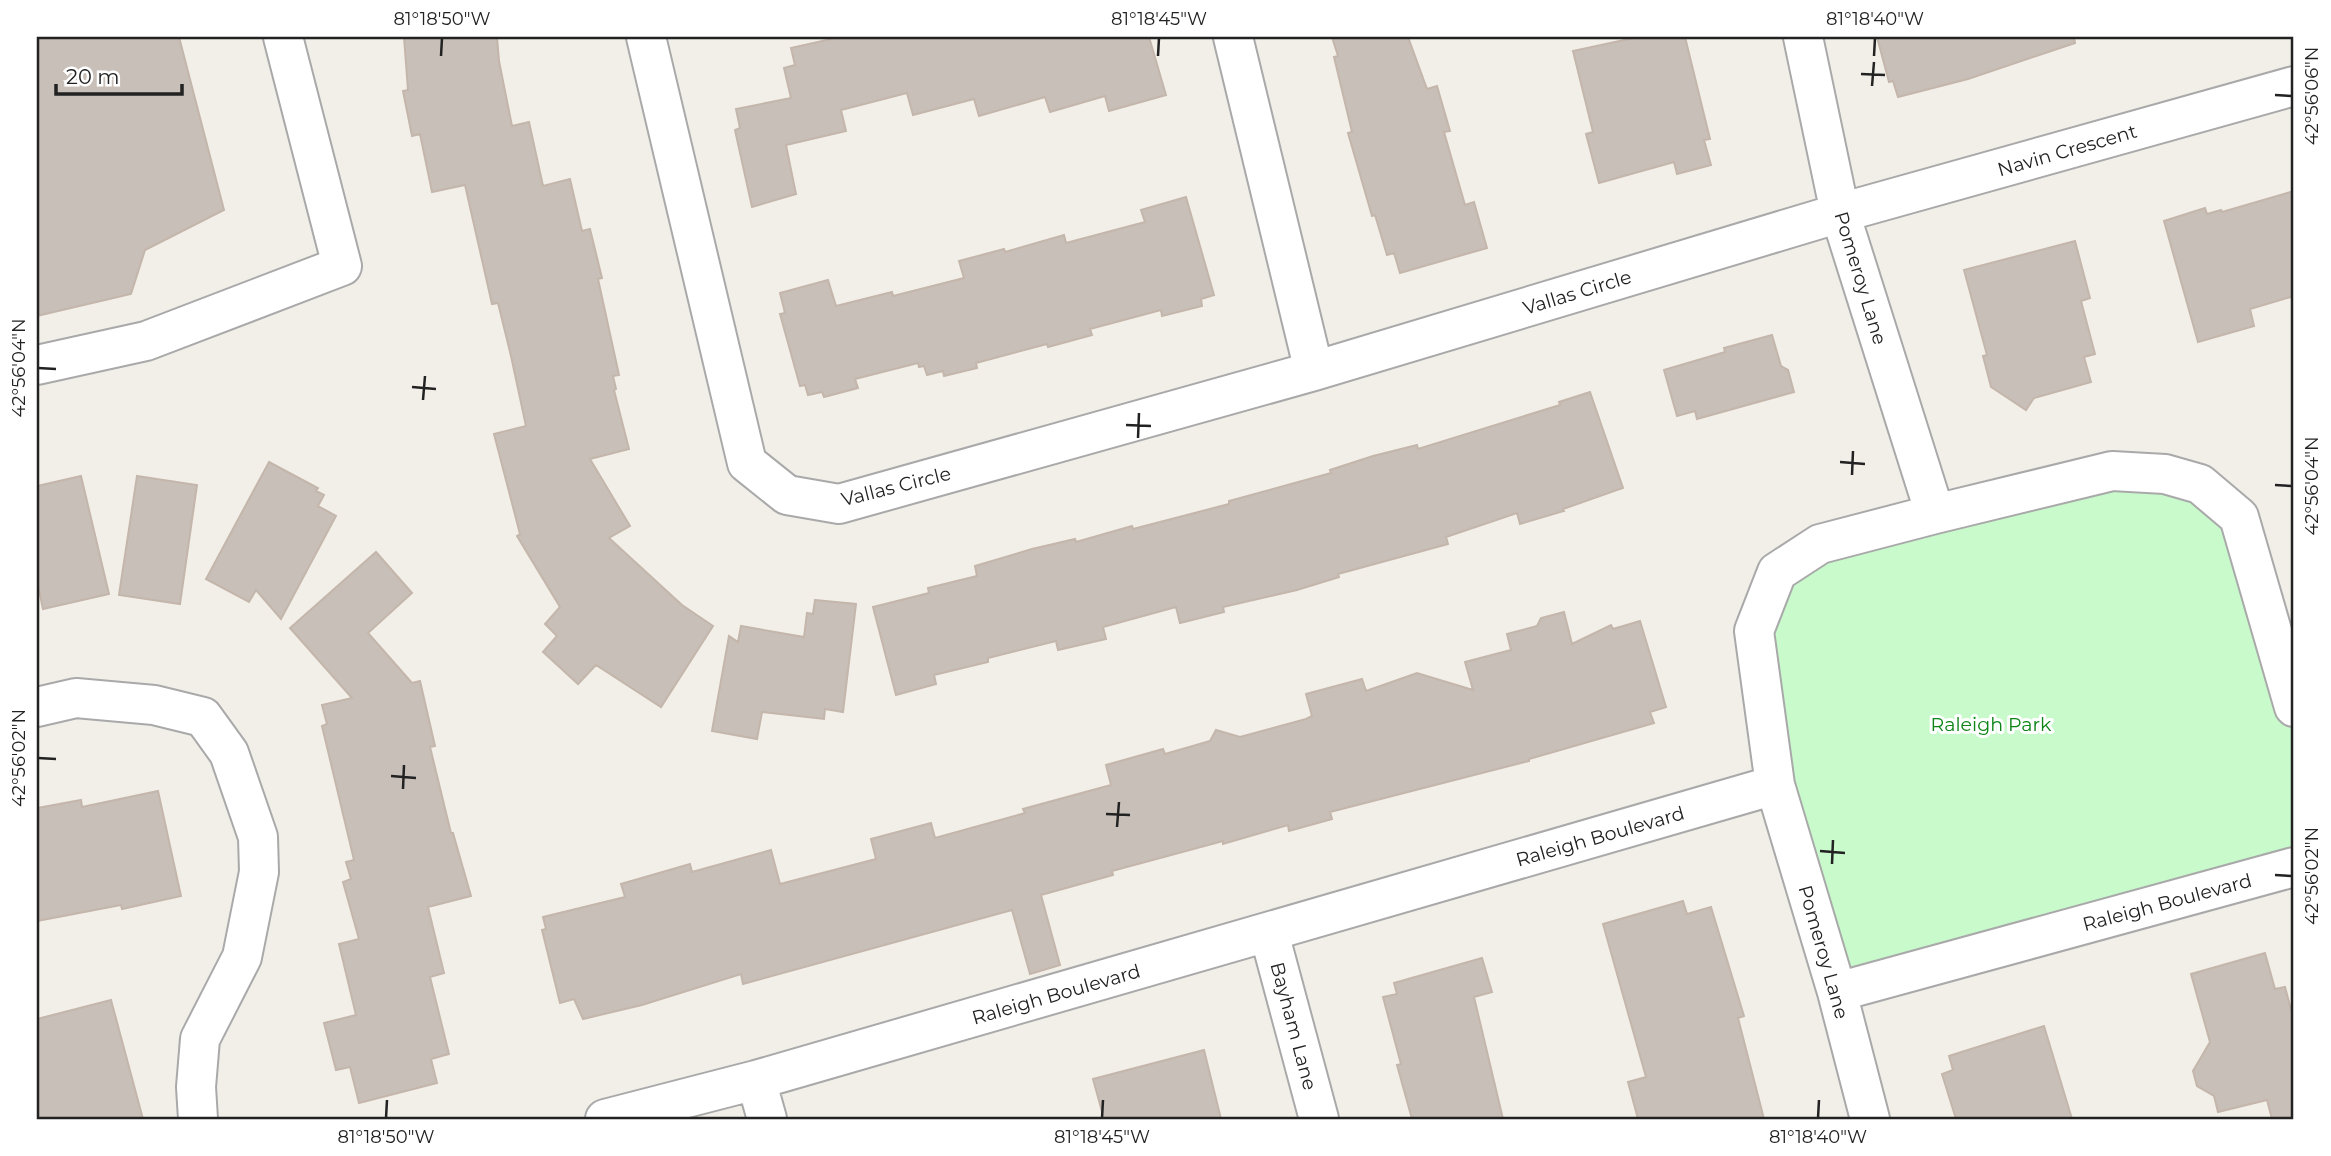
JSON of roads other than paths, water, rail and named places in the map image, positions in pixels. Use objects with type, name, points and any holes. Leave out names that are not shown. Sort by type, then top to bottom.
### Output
[{"type":"street","points":[[37,365],[146,341],[342,266],[284,37]]},
{"type":"street","name":"Vallas Circle","points":[[646,37],[747,463],[787,495],[839,503],[1314,371],[1840,214]]},
{"type":"street","points":[[1233,37],[1314,371]]},
{"type":"street","name":"Pomeroy Lane","points":[[1803,37],[1840,214],[1935,514]]},
{"type":"street","name":"Navin Crescent","points":[[1840,214],[2294,86]]},
{"type":"street","points":[[1774,785],[1754,631],[1777,572],[1820,544],[2112,471],[2165,474],[2200,484],[2239,517],[2287,651],[2294,707]]},
{"type":"street","points":[[37,707],[76,698],[154,705],[203,717],[229,753],[258,837],[259,872],[242,957],[200,1039],[196,1087],[198,1119]]},
{"type":"street","name":"Pomeroy Lane","points":[[1774,785],[1837,992],[1870,1119]]},
{"type":"street","name":"Raleigh Boulevard","points":[[605,1119],[757,1080],[1774,785]]},
{"type":"street","name":"Raleigh Boulevard","points":[[1837,992],[2294,867]]},
{"type":"street","name":"Bayham Lane","points":[[1269,933],[1319,1119]]},
{"type":"street","points":[[757,1080],[767,1119]]},
{"type":"park label","name":"Raleigh Park","points":[[1991,724]]}]
